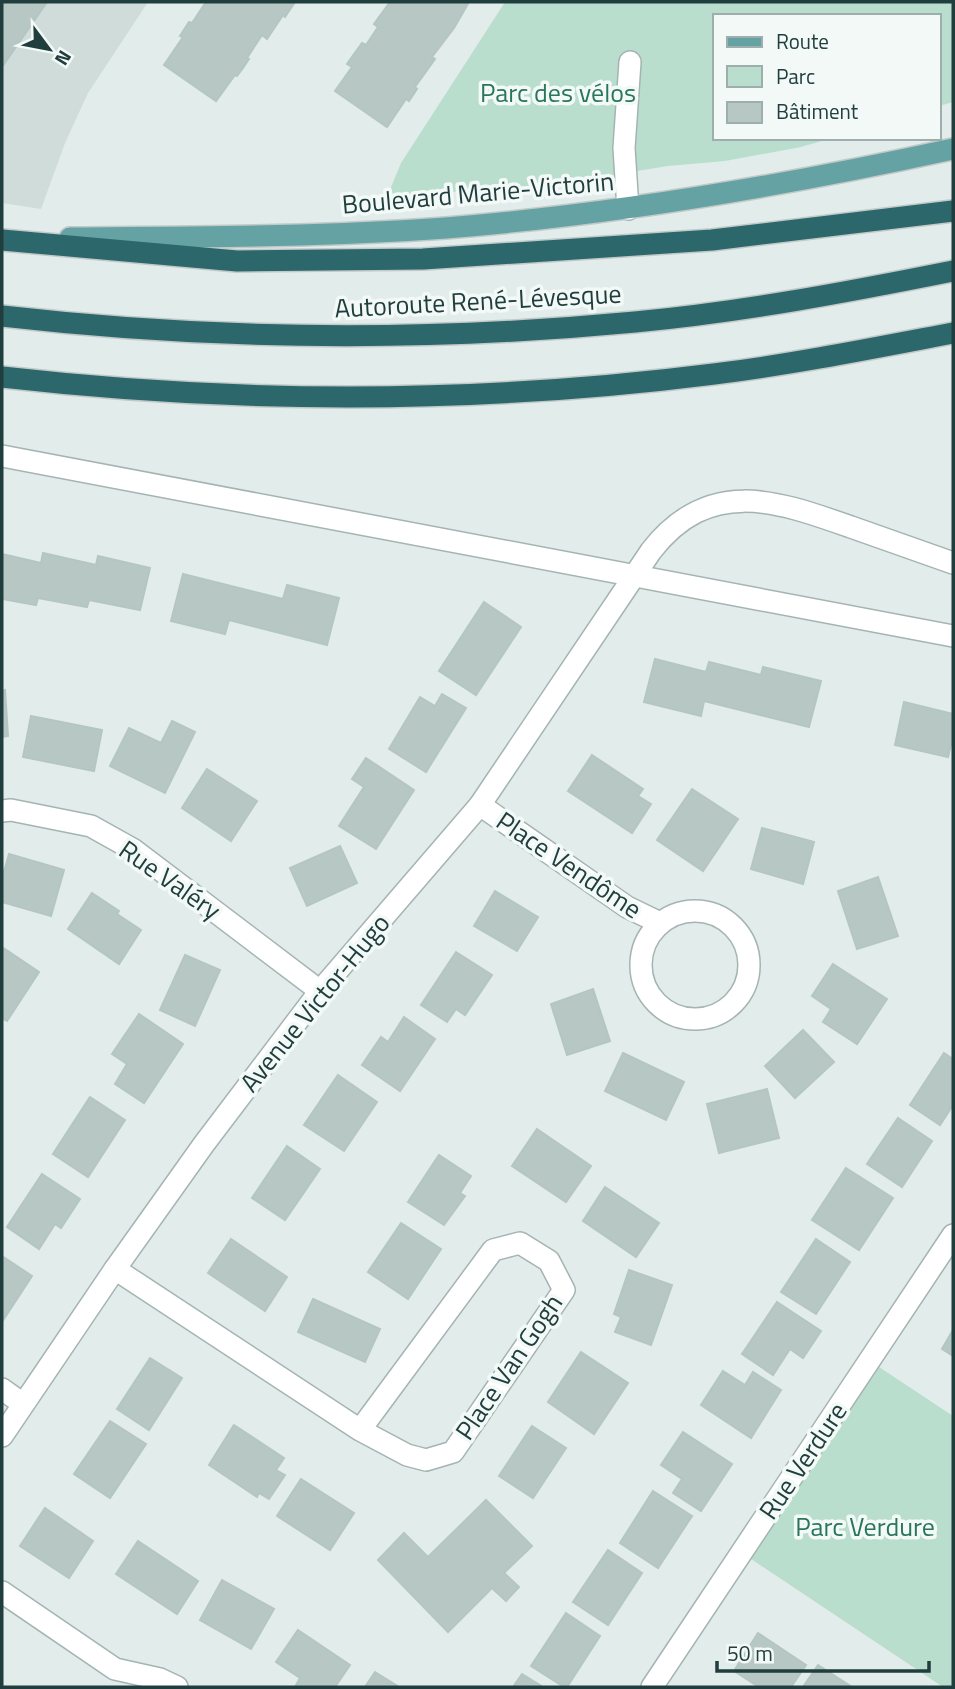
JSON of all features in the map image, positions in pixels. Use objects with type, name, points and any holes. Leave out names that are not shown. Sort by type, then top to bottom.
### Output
[{"type":"highway","points":[[2,240],[237,261],[423,259],[712,240],[953,211]]},
{"type":"highway","name":"Autoroute René-Lévesque","points":[[2,316],[112,327],[225,334],[408,336],[524,331],[636,322],[757,307],[953,271]]},
{"type":"highway","points":[[2,377],[110,389],[270,397],[379,398],[494,394],[715,374],[953,333]]},
{"type":"main road","name":"Boulevard Marie-Victorin","points":[[2,240],[295,235],[489,224],[628,209],[747,192],[953,149]]},
{"type":"street","points":[[628,209],[624,136],[631,62]]},
{"type":"street","points":[[2,456],[953,636]]},
{"type":"street","points":[[636,576],[661,539],[682,520],[727,502],[747,500],[789,506],[953,563]]},
{"type":"street","name":"Avenue Victor-Hugo","points":[[2,1436],[204,1144],[320,991],[480,805],[636,576]]},
{"type":"street","name":"Place Vendôme","points":[[480,805],[627,906],[660,923]]},
{"type":"street","name":"Rue Valéry","points":[[2,811],[10,810],[90,826],[134,850],[320,991]]},
{"type":"street","name":"Place Vendôme","points":[[695,910],[713,914],[730,923],[742,937],[748,955],[749,974],[742,992],[730,1007],[716,1016],[691,1019],[667,1012],[654,1001],[645,987],[640,971],[641,954],[648,938],[660,923],[676,914],[695,910]]},
{"type":"street","name":"Rue Verdure","points":[[652,1687],[953,1235]]},
{"type":"street","name":"Place Van Gogh","points":[[115,1269],[360,1430],[407,1455],[426,1460],[453,1452],[564,1290],[549,1261],[520,1243],[493,1250],[360,1430]]},
{"type":"street","points":[[2,1390],[23,1404]]},
{"type":"street","points":[[2,1592],[118,1678],[160,1679],[177,1687]]},
{"type":"shaded area","points":[[2,2],[148,2],[88,93],[65,143],[41,209],[2,203]]},
{"type":"green space","name":"Parc des vélos","points":[[505,2],[953,2],[953,102],[941,105],[941,14],[713,14],[713,140],[825,140],[725,161],[668,166],[557,184],[387,197],[401,163]]},
{"type":"green space","name":"Parc Verdure","points":[[870,1361],[953,1416],[953,1687],[943,1687],[742,1553]]},
{"type":"building","points":[[2,2],[47,2],[2,67]]},
{"type":"building","points":[[206,2],[295,2],[267,39],[262,35],[243,68],[216,101],[164,65],[183,37],[180,36],[189,22],[192,23]]},
{"type":"building","points":[[390,2],[469,2],[432,57],[435,59],[415,87],[417,89],[409,101],[406,99],[387,127],[335,91],[352,67],[347,64],[362,43],[366,45],[378,27],[374,24]]},
{"type":"building","points":[[43,553],[96,565],[98,556],[150,568],[140,610],[89,600],[87,607],[38,598],[36,605],[2,599],[2,554],[41,563]]},
{"type":"building","points":[[183,574],[283,599],[287,585],[339,598],[327,645],[229,620],[225,634],[171,621]]},
{"type":"building","points":[[484,602],[521,627],[476,695],[439,671]]},
{"type":"building","points":[[655,659],[706,672],[709,662],[761,675],[763,667],[821,681],[809,727],[704,701],[701,716],[644,702]]},
{"type":"building","points":[[5,690],[8,736],[2,737],[2,691]]},
{"type":"building","points":[[442,694],[466,708],[426,772],[389,749],[420,697],[435,706]]},
{"type":"building","points":[[904,702],[953,714],[953,744],[948,757],[895,745]]},
{"type":"building","points":[[31,716],[102,730],[94,771],[23,757]]},
{"type":"building","points":[[172,721],[195,732],[165,793],[110,766],[129,728],[161,743]]},
{"type":"building","points":[[592,755],[643,789],[638,796],[651,804],[632,833],[568,791]]},
{"type":"building","points":[[366,758],[414,790],[376,849],[339,826],[364,787],[352,779]]},
{"type":"building","points":[[207,769],[257,801],[231,841],[182,808]]},
{"type":"building","points":[[692,789],[738,819],[703,871],[657,840]]},
{"type":"building","points":[[762,828],[814,842],[803,884],[751,869]]},
{"type":"building","points":[[340,846],[357,883],[307,906],[290,868]]},
{"type":"building","points":[[9,854],[64,870],[51,916],[2,902],[2,879]]},
{"type":"building","points":[[878,877],[898,936],[857,949],[838,891]]},
{"type":"building","points":[[495,891],[538,917],[517,951],[474,926]]},
{"type":"building","points":[[92,893],[141,930],[119,964],[68,929]]},
{"type":"building","points":[[2,947],[39,972],[7,1021],[2,1018]]},
{"type":"building","points":[[456,952],[492,975],[465,1015],[456,1009],[447,1022],[421,1005]]},
{"type":"building","points":[[185,955],[220,970],[195,1026],[160,1010]]},
{"type":"building","points":[[833,964],[887,999],[857,1044],[823,1022],[831,1009],[812,996]]},
{"type":"building","points":[[593,989],[610,1041],[567,1055],[551,1004]]},
{"type":"building","points":[[139,1014],[183,1044],[144,1103],[115,1084],[127,1064],[112,1054]]},
{"type":"building","points":[[404,1017],[435,1039],[400,1091],[362,1065],[381,1037],[388,1042]]},
{"type":"building","points":[[803,1030],[834,1062],[795,1098],[765,1066]]},
{"type":"building","points":[[623,1053],[684,1082],[666,1120],[605,1091]]},
{"type":"building","points":[[944,1053],[953,1059],[953,1105],[940,1125],[910,1105]]},
{"type":"building","points":[[338,1075],[377,1102],[344,1151],[304,1125]]},
{"type":"building","points":[[767,1089],[779,1138],[719,1153],[707,1104]]},
{"type":"building","points":[[90,1097],[125,1120],[88,1177],[53,1154]]},
{"type":"building","points":[[898,1118],[932,1141],[902,1187],[867,1164]]},
{"type":"building","points":[[537,1129],[591,1166],[566,1202],[512,1166]]},
{"type":"building","points":[[287,1146],[320,1169],[285,1220],[252,1198]]},
{"type":"building","points":[[439,1155],[471,1176],[460,1193],[465,1196],[444,1225],[408,1202]]},
{"type":"building","points":[[846,1168],[893,1198],[859,1250],[812,1220]]},
{"type":"building","points":[[42,1174],[80,1199],[61,1228],[55,1224],[39,1249],[7,1227]]},
{"type":"building","points":[[605,1187],[659,1223],[636,1257],[583,1221]]},
{"type":"building","points":[[401,1223],[441,1249],[408,1299],[368,1272]]},
{"type":"building","points":[[231,1239],[287,1277],[265,1311],[208,1273]]},
{"type":"building","points":[[816,1239],[850,1262],[816,1314],[781,1292]]},
{"type":"building","points":[[2,1256],[32,1276],[2,1322]]},
{"type":"building","points":[[629,1270],[672,1285],[651,1345],[615,1332],[621,1317],[614,1314]]},
{"type":"building","points":[[313,1299],[380,1329],[365,1362],[298,1332]]},
{"type":"building","points":[[777,1302],[821,1331],[803,1358],[790,1349],[773,1375],[742,1354]]},
{"type":"building","points":[[953,1330],[953,1356],[942,1349]]},
{"type":"building","points":[[581,1352],[628,1383],[594,1434],[548,1402]]},
{"type":"building","points":[[150,1358],[182,1378],[149,1430],[117,1409]]},
{"type":"building","points":[[723,1371],[745,1385],[753,1372],[781,1390],[751,1438],[701,1405]]},
{"type":"building","points":[[110,1421],[146,1444],[110,1498],[74,1474]]},
{"type":"building","points":[[234,1425],[284,1458],[276,1470],[285,1475],[269,1499],[259,1493],[257,1497],[209,1465]]},
{"type":"building","points":[[532,1426],[566,1448],[533,1498],[499,1476]]},
{"type":"building","points":[[683,1432],[732,1464],[701,1511],[673,1493],[682,1479],[661,1465]]},
{"type":"building","points":[[301,1479],[354,1513],[330,1550],[277,1516]]},
{"type":"building","points":[[653,1491],[692,1516],[658,1568],[620,1543]]},
{"type":"building","points":[[486,1500],[532,1546],[504,1573],[519,1587],[506,1601],[492,1588],[448,1632],[378,1560],[404,1533],[428,1557]]},
{"type":"building","points":[[45,1508],[93,1541],[69,1578],[20,1546]]},
{"type":"building","points":[[138,1541],[198,1581],[177,1614],[116,1574]]},
{"type":"building","points":[[608,1550],[642,1573],[608,1625],[573,1602]]},
{"type":"building","points":[[222,1580],[274,1609],[251,1649],[200,1620]]},
{"type":"building","points":[[566,1613],[600,1636],[567,1687],[564,1687],[531,1666]]},
{"type":"building","points":[[298,1630],[350,1665],[335,1687],[300,1687],[296,1685],[300,1678],[276,1662]]},
{"type":"building","points":[[758,1633],[806,1665],[791,1687],[759,1687],[734,1671]]},
{"type":"building","points":[[818,1665],[852,1687],[803,1687]]},
{"type":"building","points":[[375,1672],[399,1687],[365,1687]]},
{"type":"building","points":[[522,1674],[543,1687],[513,1687]]}]
